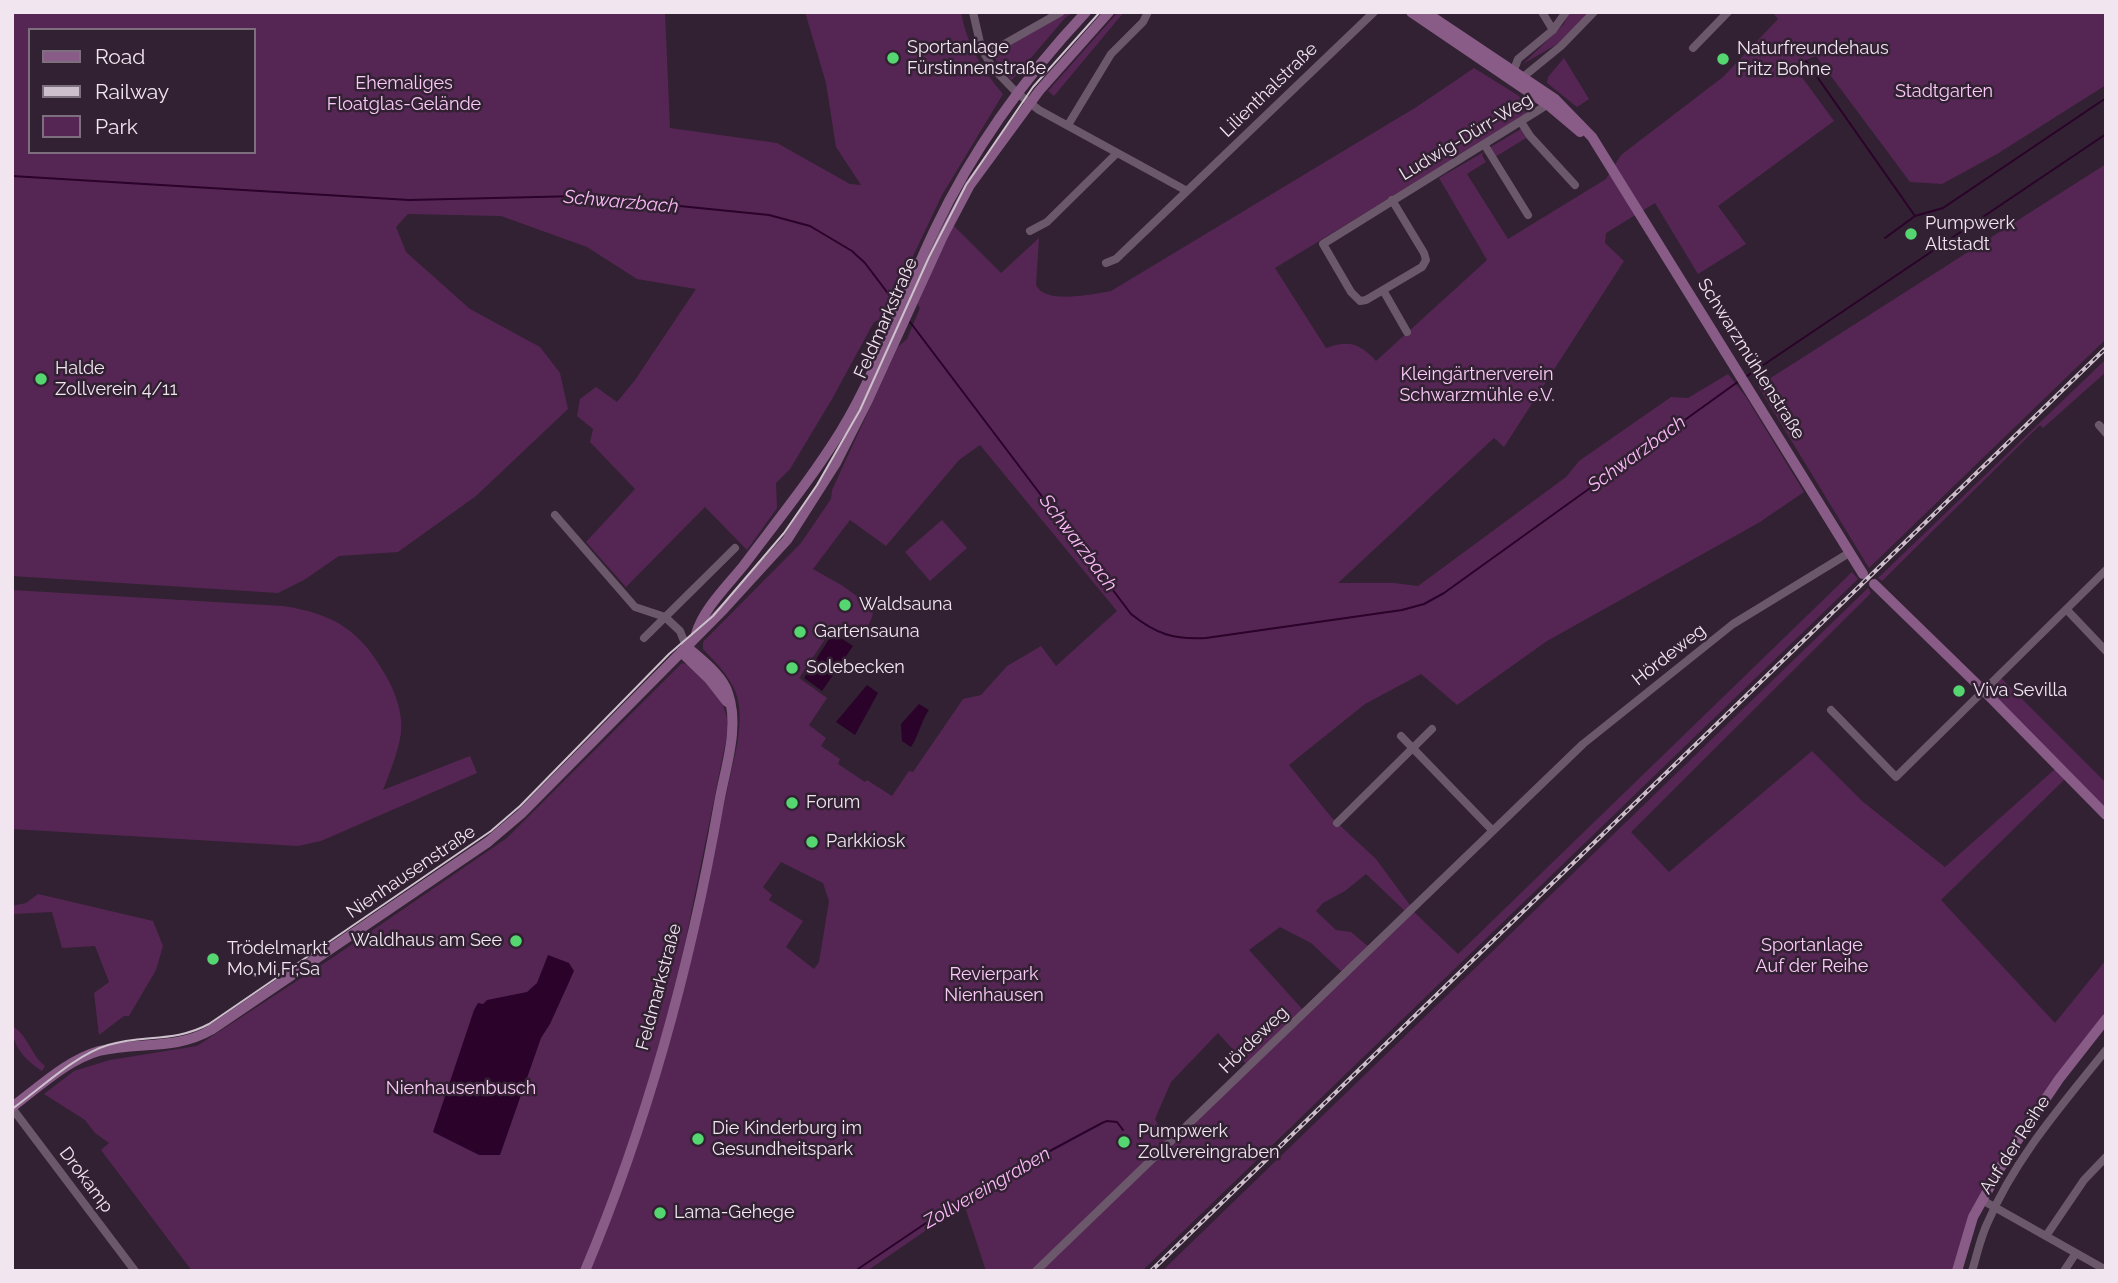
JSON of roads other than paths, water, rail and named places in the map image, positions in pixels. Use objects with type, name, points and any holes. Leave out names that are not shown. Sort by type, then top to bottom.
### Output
[{"type":"main road","name":"Feldmarkstraße","points":[[585,1271],[631,1153],[678,998],[732,734],[730,703],[683,649],[787,540],[821,489],[868,400],[935,228],[957,187],[1016,92],[1086,12]]},
{"type":"main road","name":"Feldmarkstraße","points":[[906,305],[970,185],[1030,103],[1109,12]]},
{"type":"main road","points":[[1411,12],[1512,75],[1523,77],[1551,102]]},
{"type":"main road","points":[[1425,12],[1551,102]]},
{"type":"main road","name":"Schwarzmühlenstraße","points":[[1551,102],[1608,163],[1863,574]]},
{"type":"main road","name":"Feldmarkstraße","points":[[695,637],[715,601],[782,515],[839,433],[898,323]]},
{"type":"main road","points":[[1874,584],[2106,815]]},
{"type":"main road","name":"Nienhausenstraße","points":[[12,1108],[75,1061],[105,1050],[176,1043],[199,1037],[505,829],[683,649]]},
{"type":"main road","name":"Auf der Reihe","points":[[1957,1271],[1973,1217],[2015,1144],[2059,1079],[2106,1019]]},
{"type":"main road","name":"Auf der Reihe","points":[[2082,1051],[2106,1030]]},
{"type":"street","points":[[973,12],[976,32],[985,55],[992,67],[1016,92],[1030,103],[1186,191]]},
{"type":"street","points":[[985,55],[1061,12]]},
{"type":"street","points":[[1068,125],[1111,54],[1143,22],[1148,12]]},
{"type":"street","name":"Lilienthalstraße","points":[[1106,263],[1116,259],[1374,12]]},
{"type":"street","points":[[1542,12],[1553,30]]},
{"type":"street","points":[[1512,75],[1518,59],[1553,30],[1566,12]]},
{"type":"street","points":[[1523,77],[1561,46],[1594,12]]},
{"type":"street","points":[[1693,48],[1728,12]]},
{"type":"street","name":"Ludwig-Dürr-Weg","points":[[1392,200],[1426,260],[1422,267],[1366,300],[1356,298],[1323,244],[1392,200],[1521,122],[1551,102]]},
{"type":"street","points":[[1521,122],[1575,185]]},
{"type":"street","points":[[1484,144],[1528,215]]},
{"type":"street","points":[[1030,231],[1047,222],[1117,153]]},
{"type":"street","points":[[1382,290],[1407,332]]},
{"type":"street","points":[[2099,425],[2106,433]]},
{"type":"street","points":[[555,516],[635,607],[665,617],[680,631],[683,649]]},
{"type":"street","points":[[644,638],[735,548]]},
{"type":"street","name":"Hördeweg","points":[[1036,1271],[1583,744],[1733,625],[1849,553]]},
{"type":"street","points":[[1831,710],[1896,777],[2106,570]]},
{"type":"street","points":[[2067,610],[2106,650]]},
{"type":"street","points":[[1337,822],[1432,729]]},
{"type":"street","points":[[1401,736],[1493,831]]},
{"type":"street","name":"Auf der Reihe","points":[[1972,1271],[1982,1234],[2033,1143],[2106,1050]]},
{"type":"street","name":"Drokamp","points":[[12,1108],[135,1271]]},
{"type":"street","points":[[2046,1236],[2084,1181],[2106,1157]]},
{"type":"street","points":[[1982,1200],[2106,1270]]},
{"type":"street","points":[[2064,1271],[2076,1253]]},
{"type":"waterway","points":[[1806,61],[1915,216]]},
{"type":"waterway","points":[[1885,238],[1915,216],[1943,208],[2106,98]]},
{"type":"waterway","name":"Schwarzbach","points":[[1747,376],[2106,134]]},
{"type":"waterway","name":"Schwarzbach","points":[[12,176],[409,200],[580,196],[769,215],[810,226],[852,251],[865,263],[896,304]]},
{"type":"waterway","name":"Schwarzbach","points":[[910,322],[1131,614],[1157,631],[1184,638],[1206,638],[1402,610],[1424,604],[1444,593],[1739,381]]},
{"type":"waterway","name":"Zollvereingraben","points":[[855,1271],[966,1196],[1102,1123],[1117,1122],[1123,1130]]},
{"type":"tram line","points":[[12,1109],[71,1064],[96,1050],[121,1042],[183,1034],[209,1024],[491,831],[520,806],[669,654],[713,616],[784,533],[817,485],[860,410],[929,257],[966,185],[1033,87],[1100,12]]},
{"type":"railway","points":[[1151,1271],[2106,348]]},
{"type":"place","name":"Sportanlage Fürstinnenstraße","points":[[893,58]]},
{"type":"place","name":"Naturfreundehaus Fritz Bohne","points":[[1723,59]]},
{"type":"place","name":"Pumpwerk Altstadt","points":[[1911,234]]},
{"type":"place","name":"Halde Zollverein 4/11","points":[[41,379]]},
{"type":"place","name":"Waldsauna","points":[[845,605]]},
{"type":"place","name":"Gartensauna","points":[[800,632]]},
{"type":"place","name":"Solebecken","points":[[792,668]]},
{"type":"place","name":"Viva Sevilla","points":[[1959,691]]},
{"type":"place","name":"Forum","points":[[792,803]]},
{"type":"place","name":"Parkkiosk","points":[[812,842]]},
{"type":"place","name":"Waldhaus am See","points":[[516,941]]},
{"type":"place","name":"Trödelmarkt Mo,Mi,Fr,Sa","points":[[213,959]]},
{"type":"place","name":"Die Kinderburg im Gesundheitspark","points":[[698,1139]]},
{"type":"place","name":"Pumpwerk Zollvereingraben","points":[[1124,1142]]},
{"type":"place","name":"Lama-Gehege","points":[[660,1213]]},
{"type":"park label","name":"Stadtgarten","points":[[1944,92]]},
{"type":"park label","name":"Ehemaliges Floatglas-Gelände","points":[[404,94]]},
{"type":"park label","name":"Kleingärtnerverein Schwarzmühle e.V.","points":[[1477,385]]},
{"type":"park label","name":"Sportanlage Auf der Reihe","points":[[1812,956]]},
{"type":"park label","name":"Revierpark Nienhausen","points":[[994,985]]},
{"type":"park label","name":"Nienhausenbusch","points":[[461,1089]]}]
